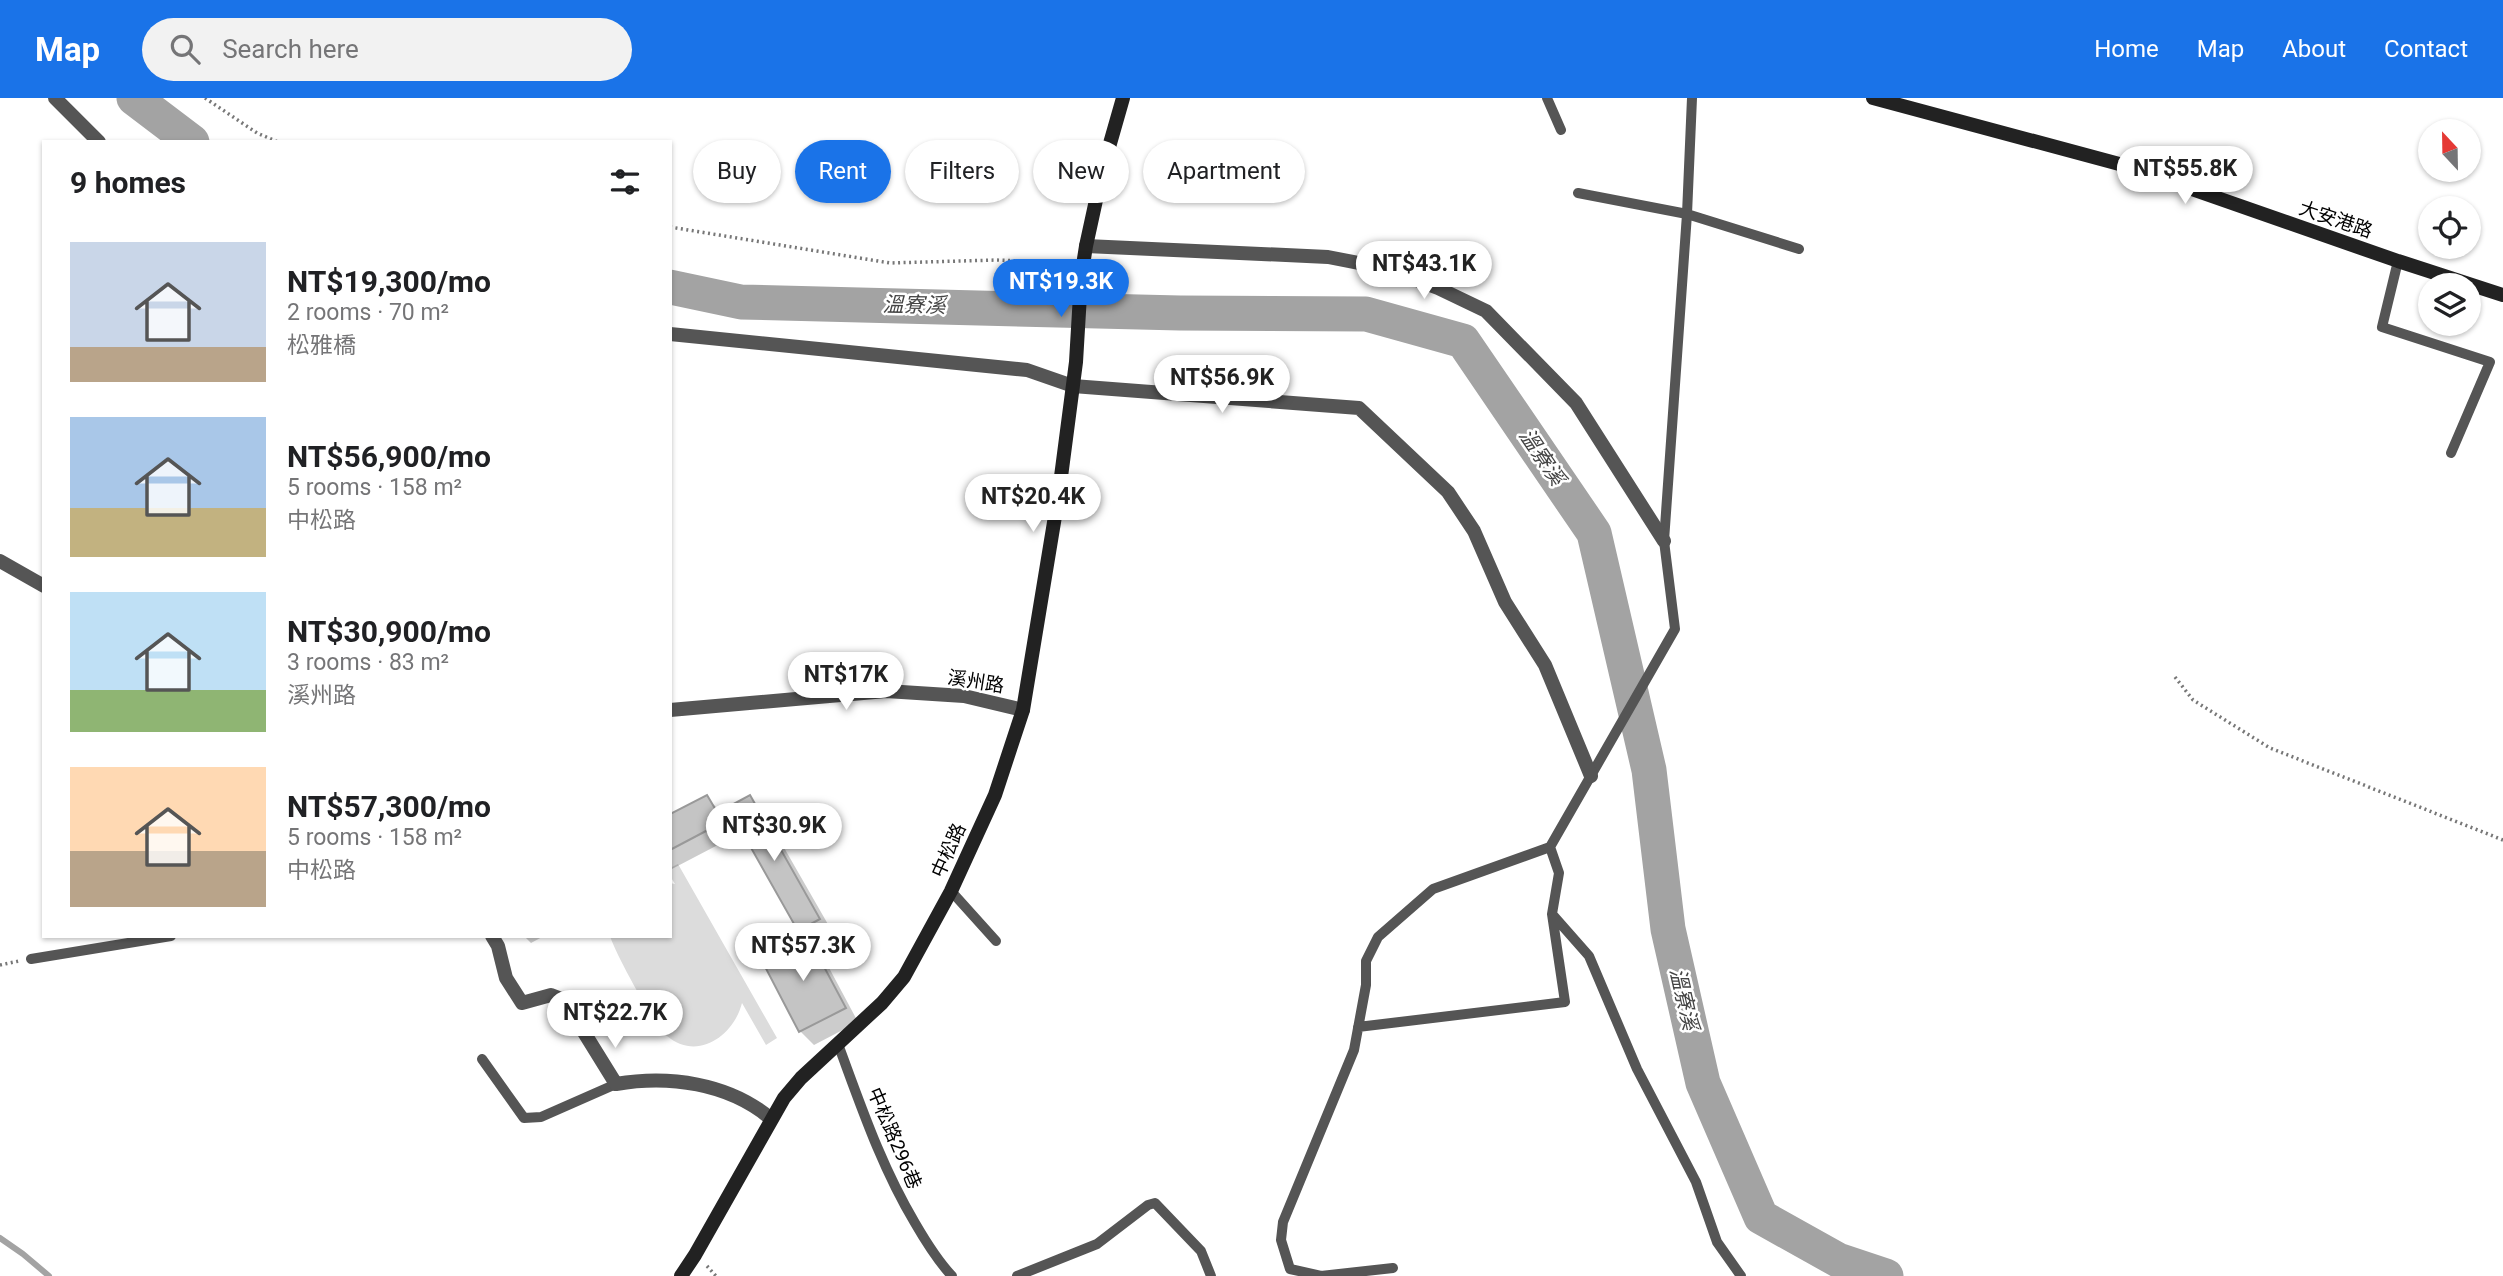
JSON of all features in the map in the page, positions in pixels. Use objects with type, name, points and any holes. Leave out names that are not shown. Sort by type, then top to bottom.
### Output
[{"type":"street","points":[[55,98],[97,140]]},
{"type":"street","points":[[1082,271],[1103,168],[1123,98]]},
{"type":"street","name":"大安港路","points":[[1873,98],[2123,165],[2503,295]]},
{"type":"street","points":[[1086,246],[1328,257],[1384,268],[1438,288],[1486,311],[1576,403],[1664,541]]},
{"type":"street","name":"中松路","points":[[681,1276],[770,1118],[801,1078],[882,1003],[904,977],[951,891],[995,795],[1023,710],[1059,492],[1076,362],[1082,271]]},
{"type":"street","points":[[672,334],[1027,370],[1073,386],[1359,408],[1448,492],[1474,531],[1505,602],[1545,665],[1591,776]]},
{"type":"street","points":[[0,561],[42,585]]},
{"type":"street","name":"溪州路","points":[[672,710],[886,691],[964,696],[1023,710]]},
{"type":"street","points":[[493,938],[498,946],[506,978],[522,1003],[551,995],[564,1000],[617,1084],[635,1081],[691,1082],[753,1104],[770,1118]]},
{"type":"lane","points":[[1547,98],[1562,130]]},
{"type":"lane","points":[[1393,1268],[1321,1276],[1290,1269],[1281,1240],[1283,1222],[1354,1050],[1366,985],[1366,961],[1378,937],[1433,889],[1550,847],[1675,629],[1664,541],[1687,214],[1692,98]]},
{"type":"lane","points":[[1578,193],[1687,214],[1799,248]]},
{"type":"lane","points":[[2398,261],[2382,327],[2490,362],[2451,453]]},
{"type":"lane","points":[[1358,1027],[1565,1002],[1552,914],[1559,873],[1550,847]]},
{"type":"lane","points":[[951,891],[996,941]]},
{"type":"lane","points":[[1552,914],[1589,956],[1637,1069],[1696,1182],[1717,1242],[1741,1276]]},
{"type":"lane","points":[[31,959],[159,938]]},
{"type":"lane","name":"中松路296巷","points":[[838,1044],[883,1165],[938,1261],[952,1276]]},
{"type":"lane","points":[[482,1059],[524,1118],[541,1117],[617,1084]]},
{"type":"lane","points":[[1017,1276],[1097,1244],[1154,1203],[1201,1251],[1211,1276]]},
{"type":"path","points":[[205,98],[257,133],[273,140]]},
{"type":"path","points":[[672,227],[890,263],[996,260],[1082,271]]},
{"type":"path","points":[[2175,677],[2193,700],[2270,748],[2503,840]]},
{"type":"shaded area","points":[[678,864],[777,1038],[766,1045],[742,1003],[731,1025],[713,1041],[691,1046],[667,1036],[645,1004],[619,957],[611,938],[672,938],[672,883],[675,884],[672,879],[672,867]]},
{"type":"building","points":[[707,795],[723,822],[672,849],[672,813]]},
{"type":"building","points":[[750,795],[820,919],[798,931],[728,807]]},
{"type":"building","points":[[806,933],[846,1008],[799,1032],[760,957]]},
{"type":"waterway","name":"溫寮溪","points":[[134,98],[189,140]]},
{"type":"waterway","name":"溫寮溪","points":[[672,287],[741,302],[1180,313],[1366,314],[1463,341],[1594,533],[1649,770],[1668,929],[1703,1083],[1761,1217],[1838,1260],[1886,1276]]},
{"type":"waterway","points":[[0,1238],[49,1276]]}]
